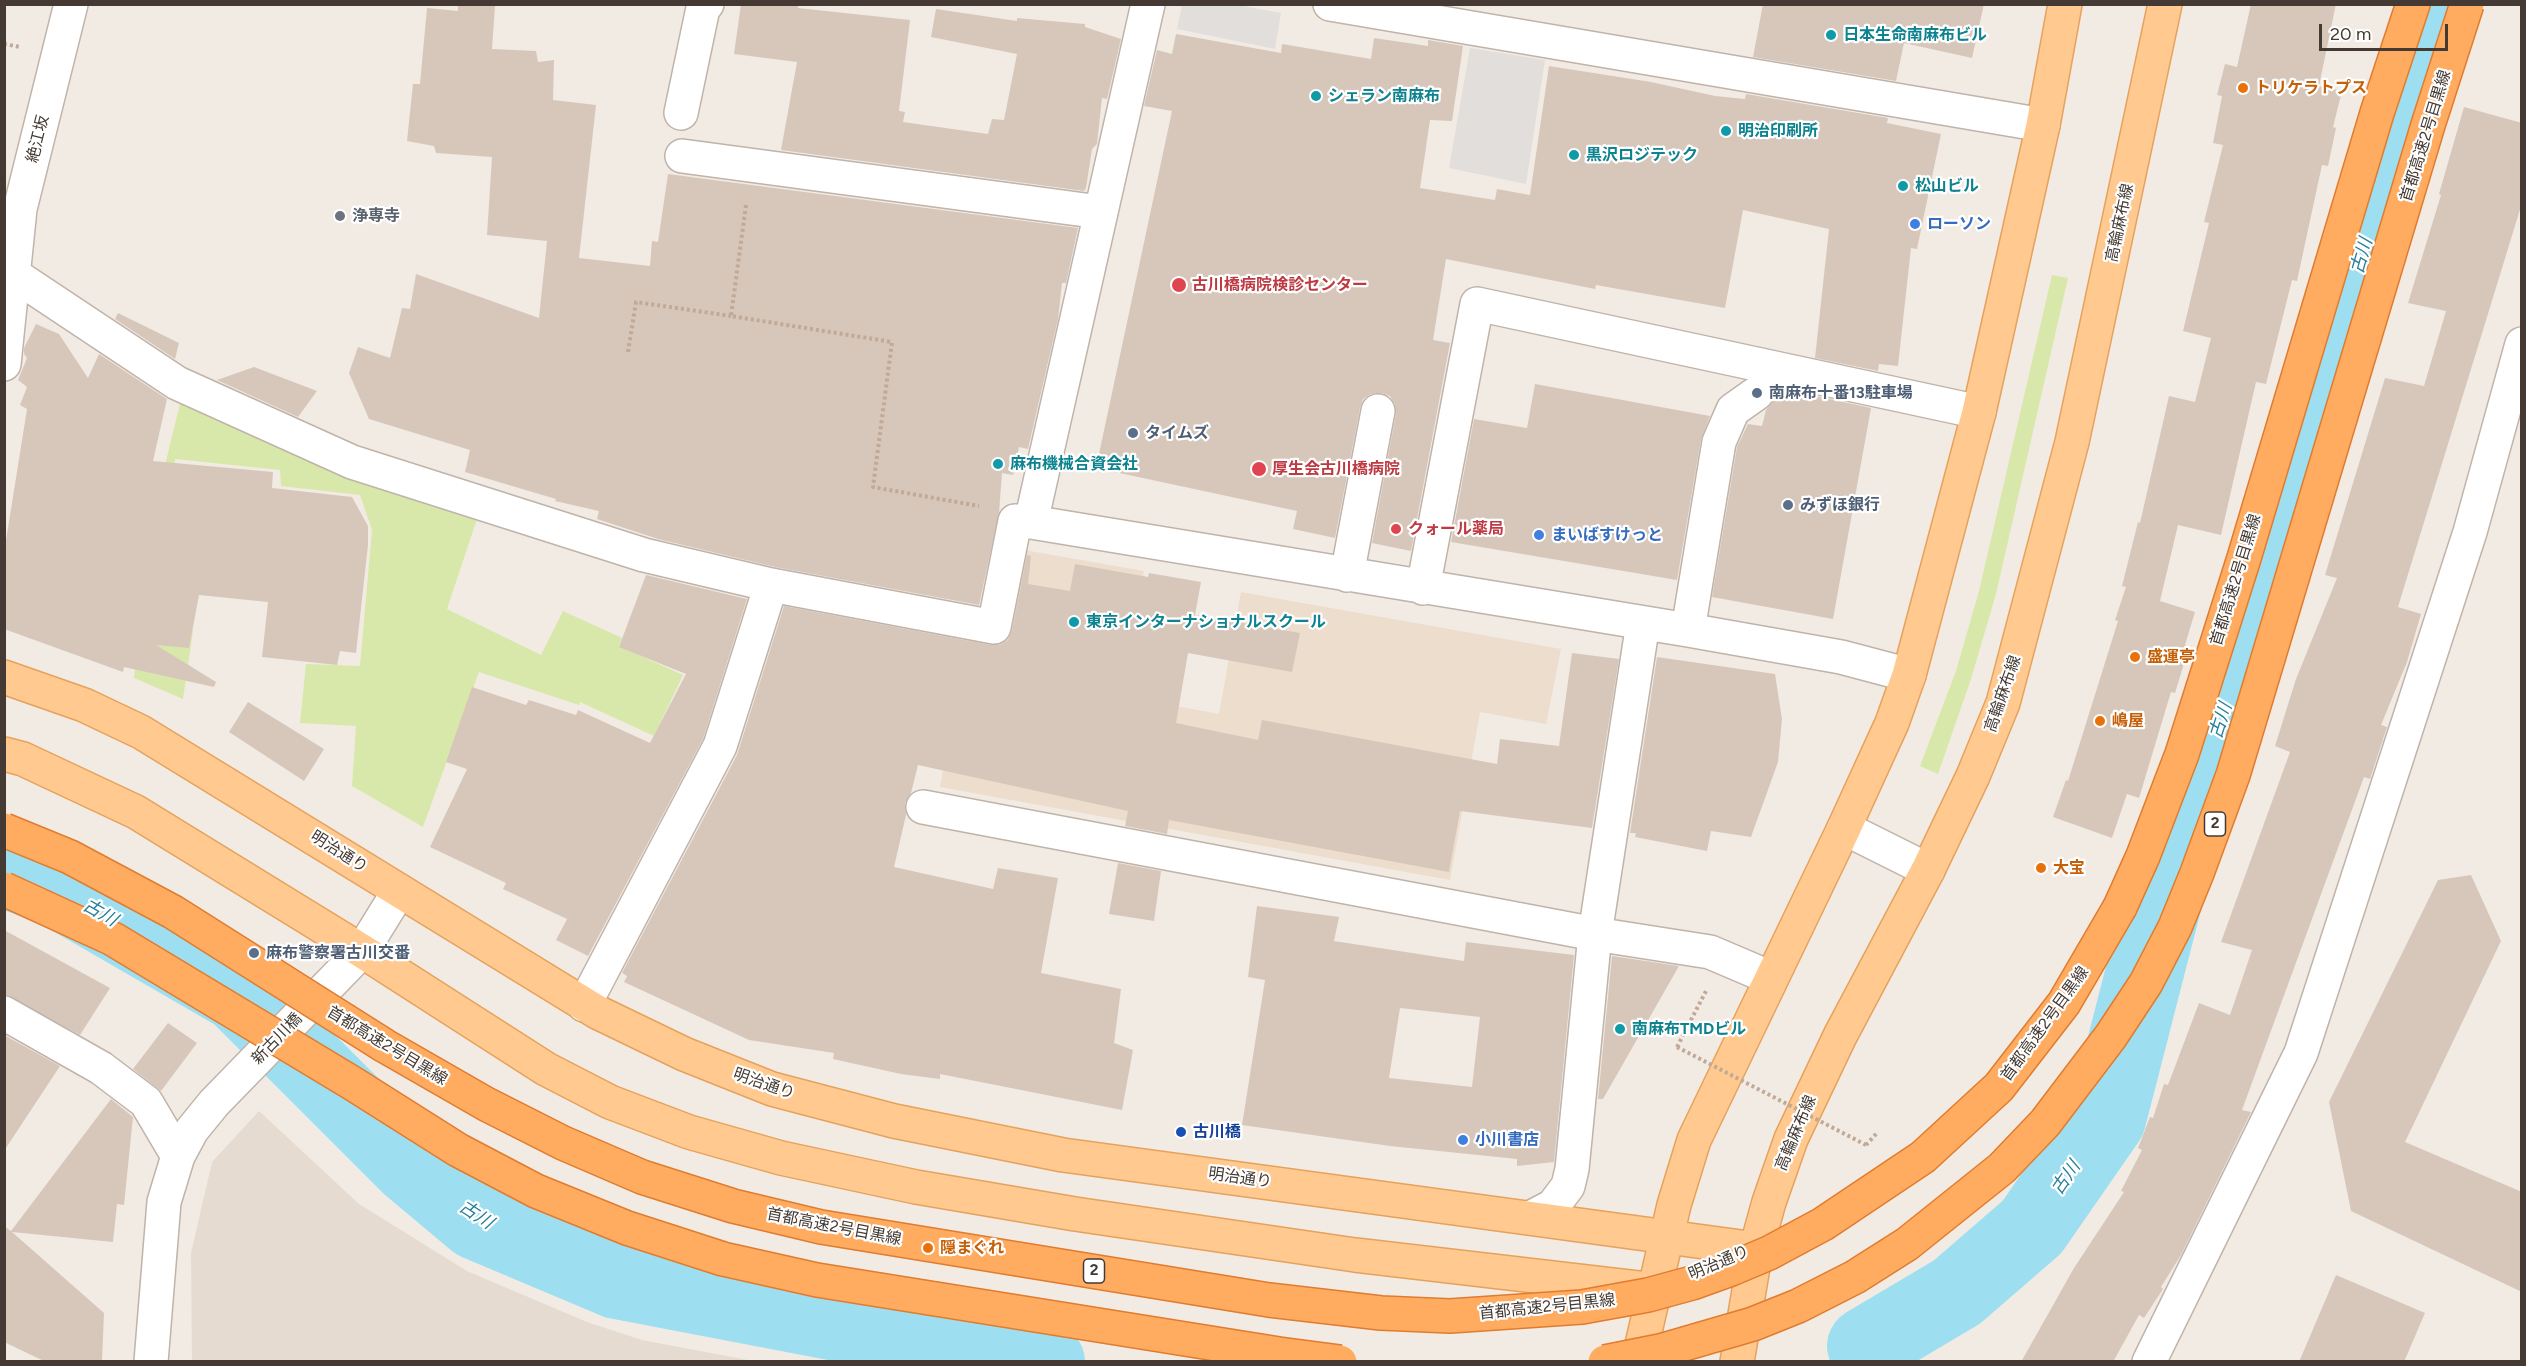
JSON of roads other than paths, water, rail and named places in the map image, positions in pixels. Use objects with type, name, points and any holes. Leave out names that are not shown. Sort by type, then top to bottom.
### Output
[{"type":"highway","name":"首都高速2号目黒線","points":[[4,830],[70,857],[173,912],[385,1046],[486,1104],[563,1143],[642,1177],[733,1206],[821,1227],[1269,1300],[1381,1313],[1450,1316],[1582,1307],[1692,1283],[1768,1253],[1823,1224],[1923,1157],[1999,1087],[2025,1056],[2064,1003],[2099,945],[2120,907],[2143,856],[2182,754],[2244,558],[2377,113],[2412,4]]},
{"type":"highway","name":"首都高速2号目黒線","points":[[1605,1362],[1688,1344],[1753,1324],[1798,1306],[1855,1277],[1907,1244],[2002,1168],[2045,1123],[2111,1036],[2146,983],[2179,916],[2233,775],[2428,125],[2467,4]]},
{"type":"highway","points":[[4,889],[113,939],[352,1083],[458,1150],[536,1191],[627,1228],[723,1259],[817,1280],[1340,1362]]},
{"type":"main road","points":[[1639,1355],[1666,1237],[1694,1140],[1844,828],[1892,723],[1909,675],[1979,412],[2043,125],[2065,4]]},
{"type":"main road","name":"高輪麻布線","points":[[1738,1354],[1756,1249],[1768,1202],[1791,1139],[1840,1036],[1929,870],[2003,703],[2072,442],[2165,4]]},
{"type":"main road","name":"明治通り","points":[[4,677],[84,705],[141,732],[584,1005],[684,1054],[772,1089],[894,1121],[1063,1155],[1756,1249]]},
{"type":"main road","name":"明治通り","points":[[4,754],[23,759],[136,812],[362,951],[546,1069],[610,1102],[689,1132],[781,1158],[916,1187],[1087,1216],[1356,1254],[1654,1290],[1756,1249]]},
{"type":"street","name":"絶江坂","points":[[4,364],[9,274],[20,209],[71,4]]},
{"type":"street","points":[[1330,4],[2043,125]]},
{"type":"street","points":[[9,274],[177,383],[352,462],[644,555],[771,585],[994,627],[1023,522],[1100,212],[1140,5]]},
{"type":"street","points":[[681,113],[703,6]]},
{"type":"street","points":[[682,156],[1100,212]]},
{"type":"street","points":[[1423,588],[1477,304],[1979,412]]},
{"type":"street","points":[[2149,1362],[2301,1053],[2470,532],[2522,344]]},
{"type":"street","points":[[1688,630],[1719,442],[1733,410],[1757,393]]},
{"type":"street","points":[[1347,576],[1378,411]]},
{"type":"street","points":[[1023,522],[1688,630],[1841,657],[1909,675]]},
{"type":"street","points":[[584,1005],[720,746],[771,585]]},
{"type":"street","points":[[1532,1217],[1553,1206],[1568,1186],[1572,1169],[1595,934],[1643,623]]},
{"type":"street","points":[[922,807],[1595,934],[1710,952],[1772,978]]},
{"type":"street","points":[[1844,828],[1929,870]]},
{"type":"street","name":"新古川橋","points":[[151,1362],[164,1202],[178,1156],[192,1130],[236,1081],[362,951],[399,891]]},
{"type":"street","points":[[4,1013],[100,1068],[146,1102],[178,1156]]},
{"type":"waterway","name":"古川","points":[[1866,1346],[1957,1292],[2032,1227],[2107,1119],[2169,878],[2296,491],[2380,190],[2444,4]]},
{"type":"waterway","name":"古川","points":[[4,869],[53,886],[238,993],[409,1164],[477,1221],[617,1280],[1046,1362]]},
{"type":"place","name":"日本生命南麻布ビル","points":[[1831,35]]},
{"type":"place","name":"トリケラトプス","points":[[2243,88]]},
{"type":"place","name":"シェラン南麻布","points":[[1316,96]]},
{"type":"place","name":"明治印刷所","points":[[1726,131]]},
{"type":"place","name":"黒沢ロジテック","points":[[1574,155]]},
{"type":"place","name":"松山ビル","points":[[1903,186]]},
{"type":"place","name":"浄専寺","points":[[340,216]]},
{"type":"place","name":"ローソン","points":[[1915,224]]},
{"type":"place","name":"古川橋病院検診センター","points":[[1179,285]]},
{"type":"place","name":"南麻布十番13駐車場","points":[[1757,393]]},
{"type":"place","name":"タイムズ","points":[[1133,433]]},
{"type":"place","name":"麻布機械合資会社","points":[[998,464]]},
{"type":"place","name":"厚生会古川橋病院","points":[[1259,469]]},
{"type":"place","name":"みずほ銀行","points":[[1788,505]]},
{"type":"place","name":"クォール薬局","points":[[1396,529]]},
{"type":"place","name":"まいばすけっと","points":[[1539,535]]},
{"type":"place","name":"東京インターナショナルスクール","points":[[1074,622]]},
{"type":"place","name":"盛運亭","points":[[2135,657]]},
{"type":"place","name":"嶋屋","points":[[2100,721]]},
{"type":"place","name":"大宝","points":[[2041,868]]},
{"type":"place","name":"麻布警察署古川交番","points":[[254,953]]},
{"type":"place","name":"南麻布TMDビル","points":[[1620,1029]]},
{"type":"place","name":"古川橋","points":[[1181,1132]]},
{"type":"place","name":"小川書店","points":[[1463,1140]]},
{"type":"place","name":"隠まぐれ","points":[[928,1248]]}]
